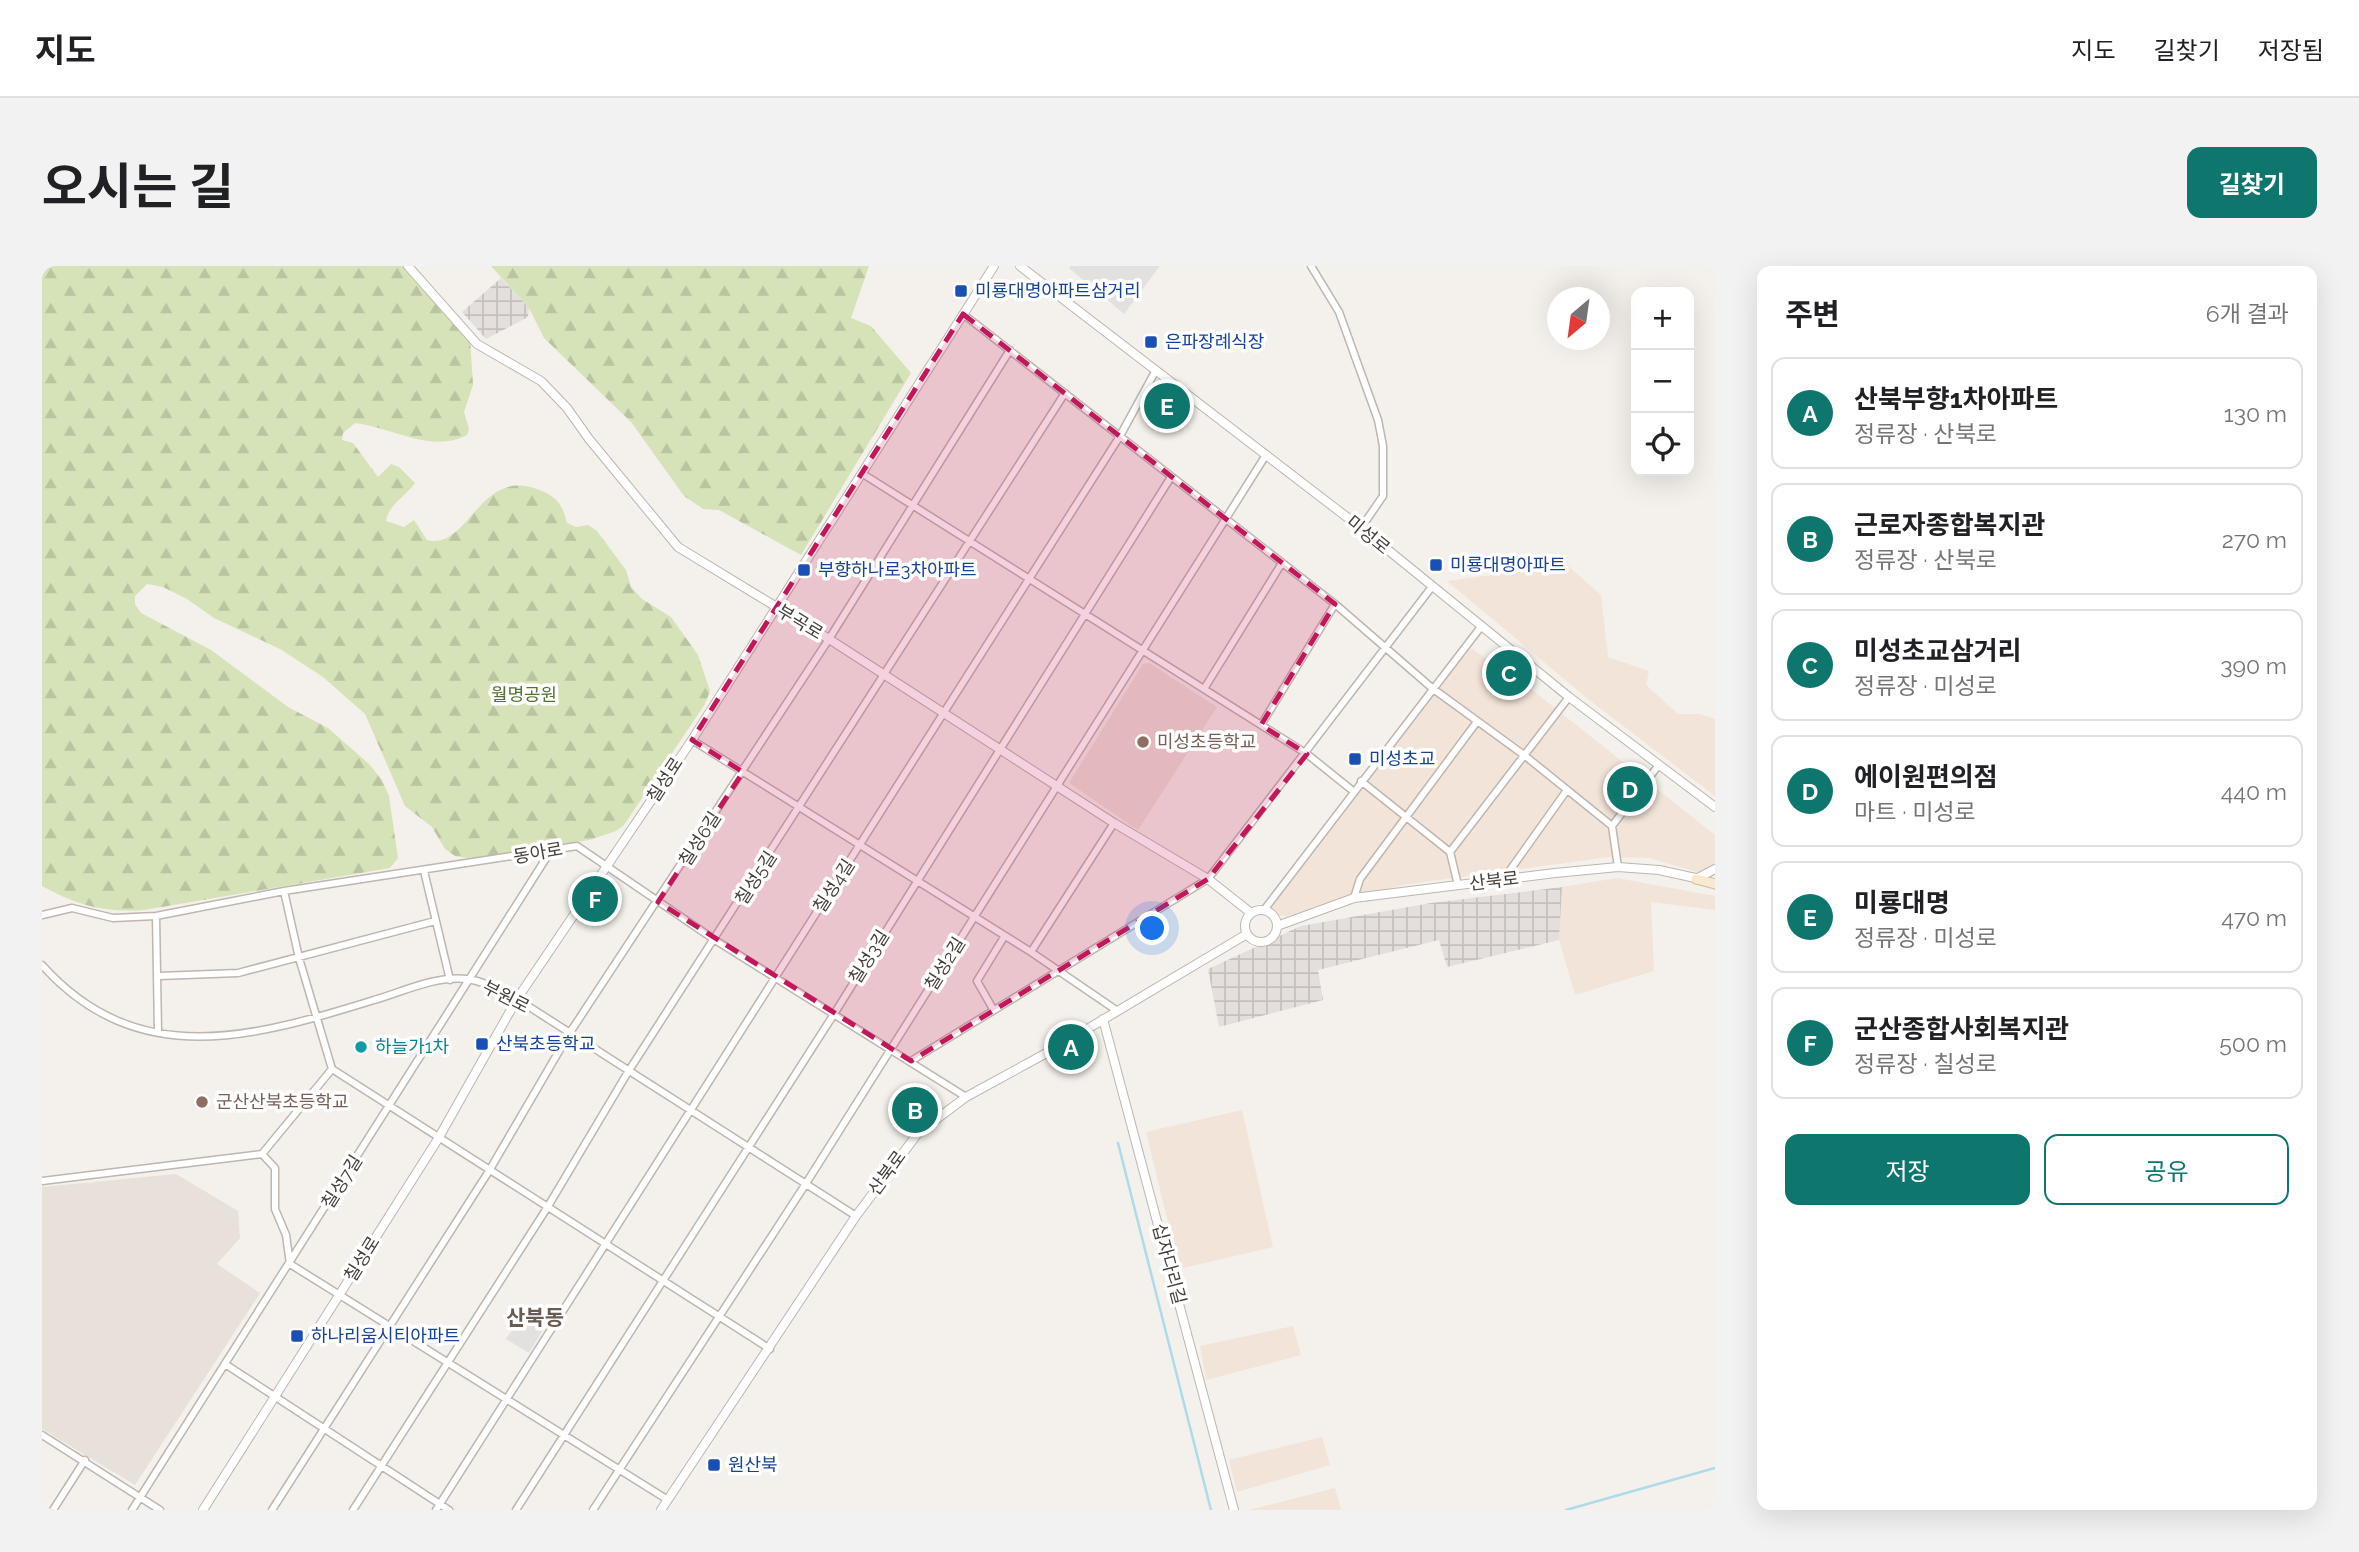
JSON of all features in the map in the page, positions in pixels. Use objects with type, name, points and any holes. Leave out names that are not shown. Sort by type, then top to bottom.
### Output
[{"type":"main road","points":[[1696,879],[1715,882]]},
{"type":"street","name":"부곡로","points":[[408,266],[477,344],[541,381],[567,408],[589,439],[678,547],[829,639],[1057,786],[1208,879],[1251,913]]},
{"type":"street","name":"칠성로","points":[[203,1510],[438,1139],[517,999],[692,740],[994,266]]},
{"type":"street","name":"미성로","points":[[1020,266],[1361,528],[1480,628],[1715,807]]},
{"type":"street","points":[[1311,266],[1339,312],[1378,420],[1383,446],[1383,496],[1361,528]]},
{"type":"street","points":[[963,314],[1335,604],[1384,649],[1476,723],[1524,755],[1612,826],[1618,867]]},
{"type":"street","name":"칠성6길","points":[[272,1510],[321,1429],[390,1327],[489,1171],[569,1034],[659,902],[829,639],[1010,351]]},
{"type":"street","name":"칠성4길","points":[[438,1507],[1120,436],[1156,370]]},
{"type":"street","name":"칠성5길","points":[[353,1510],[547,1208],[628,1072],[801,808],[1065,393]]},
{"type":"street","name":"칠성2길","points":[[593,1510],[806,1185],[1266,455]]},
{"type":"street","points":[[863,474],[1307,754],[1353,791]]},
{"type":"street","name":"칠성3길","points":[[516,1510],[834,1013],[1171,477]]},
{"type":"street","points":[[1204,689],[1282,564]]},
{"type":"street","points":[[911,1061],[1208,879],[1307,754],[1432,588]]},
{"type":"street","points":[[1261,725],[1335,604]]},
{"type":"street","points":[[1264,910],[1275,918],[1277,926],[1272,938],[1262,942],[1252,940],[1247,934],[1245,921],[1251,913],[1264,910],[1480,628]]},
{"type":"street","points":[[1450,852],[1569,697]]},
{"type":"street","points":[[1354,898],[1360,879],[1476,723]]},
{"type":"street","points":[[692,740],[974,919],[1031,952],[1116,1010]]},
{"type":"street","points":[[1612,826],[1658,766]]},
{"type":"street","points":[[1361,781],[1450,852],[1458,885]]},
{"type":"street","points":[[1503,880],[1567,790]]},
{"type":"street","points":[[1031,952],[1114,822]]},
{"type":"street","name":"동아로","points":[[42,915],[72,908],[113,918],[156,916],[284,891],[577,846],[715,940],[775,975],[966,1097]]},
{"type":"street","name":"칠성7길","points":[[132,1510],[550,852]]},
{"type":"street","name":"산북로","points":[[1277,926],[1354,898],[1618,867],[1659,870],[1696,879]]},
{"type":"street","points":[[1696,879],[1715,869]]},
{"type":"street","points":[[424,871],[450,980]]},
{"type":"street","points":[[284,891],[299,958],[332,1069],[769,1349]]},
{"type":"street","points":[[156,916],[158,1032]]},
{"type":"street","points":[[159,976],[238,973],[435,921]]},
{"type":"street","name":"산북로","points":[[662,1510],[856,1216],[918,1133],[966,1097],[1247,934]]},
{"type":"street","points":[[993,1009],[977,981],[1004,937]]},
{"type":"street","name":"부원로","points":[[42,965],[69,992],[101,1013],[129,1026],[188,1038],[219,1038],[266,1032],[430,983],[467,979],[517,999],[856,1216]]},
{"type":"street","name":"십자다리길","points":[[1103,1019],[1234,1510]]},
{"type":"street","points":[[42,1181],[262,1154],[332,1069]]},
{"type":"street","points":[[262,1154],[275,1168],[275,1209],[286,1235],[290,1264],[339,1296]]},
{"type":"street","name":"칠성로","points":[[339,1296],[390,1327]]},
{"type":"street","points":[[390,1327],[668,1500]]},
{"type":"street","points":[[225,1364],[438,1507],[449,1510]]},
{"type":"street","points":[[42,1435],[160,1510]]},
{"type":"street","points":[[53,1510],[85,1461]]},
{"type":"highlighted area","points":[[963,314],[1335,604],[1261,725],[1307,754],[1208,879],[911,1061],[658,902],[743,772],[692,740]]},
{"type":"shaded area","points":[[1160,266],[1124,314],[1069,268]]},
{"type":"shaded area","points":[[501,278],[529,308],[528,317],[486,339],[462,312]]},
{"type":"shaded area","points":[[1567,565],[1601,595],[1608,657],[1649,671],[1646,685],[1678,714],[1700,714],[1715,719],[1715,796],[1588,699],[1447,581]]},
{"type":"shaded area","points":[[1471,648],[1536,693],[1715,835],[1715,865],[1700,873],[1650,858],[1610,857],[1402,885],[1286,916],[1277,915],[1271,908],[1424,704]]},
{"type":"shaded area","name":"미성초등학교","points":[[1149,663],[1217,707],[1138,830],[1069,783],[1143,664]]},
{"type":"shaded area","points":[[1617,878],[1715,896],[1715,910],[1651,902],[1654,971],[1575,995],[1559,940],[1562,887]]},
{"type":"shaded area","points":[[1562,887],[1559,940],[1447,967],[1439,940],[1318,970],[1323,1000],[1219,1027],[1208,969],[1301,926],[1431,903]]},
{"type":"shaded area","points":[[1242,1110],[1273,1247],[1179,1269],[1146,1132]]},
{"type":"shaded area","points":[[176,1174],[238,1211],[240,1238],[217,1264],[260,1293],[135,1485],[42,1429],[42,1187]]},
{"type":"shaded area","points":[[528,1306],[549,1320],[529,1353],[506,1339]]},
{"type":"shaded area","points":[[1293,1326],[1301,1355],[1206,1380],[1200,1346]]},
{"type":"shaded area","points":[[1322,1437],[1330,1465],[1237,1492],[1229,1460]]},
{"type":"shaded area","points":[[1335,1488],[1341,1510],[1249,1510]]},
{"type":"green space","name":"월명공원","points":[[42,266],[404,266],[470,338],[473,385],[464,412],[469,429],[467,435],[454,440],[426,441],[355,423],[343,433],[342,440],[353,443],[378,477],[391,464],[399,467],[415,483],[394,505],[386,521],[404,527],[414,520],[427,540],[442,540],[454,533],[489,497],[504,488],[521,486],[542,491],[559,503],[567,523],[576,527],[588,525],[597,531],[626,570],[631,587],[642,599],[671,617],[698,655],[710,691],[705,704],[624,825],[616,831],[589,840],[472,859],[455,856],[445,849],[432,827],[405,806],[365,714],[323,677],[280,649],[214,618],[187,599],[163,587],[147,584],[135,596],[135,604],[141,613],[211,650],[288,707],[328,728],[369,764],[382,780],[389,796],[398,858],[390,868],[144,910],[116,910],[91,906],[42,886]]},
{"type":"green space","points":[[491,266],[869,266],[851,318],[871,326],[911,373],[801,555],[719,510],[703,509],[684,496],[631,422],[544,338],[529,308]]},
{"type":"waterway","points":[[1118,1143],[1211,1510]]},
{"type":"waterway","points":[[1566,1510],[1715,1468]]},
{"type":"place","name":"미룡대명아파트삼거리","points":[[961,291]]},
{"type":"place","name":"은파장례식장","points":[[1151,342]]},
{"type":"place","name":"미룡대명","points":[[1167,406]]},
{"type":"place","name":"미룡대명아파트","points":[[1436,565]]},
{"type":"place","name":"부향하나로3차아파트","points":[[804,570]]},
{"type":"place","name":"미성초교삼거리","points":[[1509,673]]},
{"type":"place","name":"미성초등학교","points":[[1143,742]]},
{"type":"place","name":"미성초교","points":[[1355,759]]},
{"type":"place","name":"에이원편의점","points":[[1630,789]]},
{"type":"place","name":"군산종합사회복지관","points":[[595,899]]},
{"type":"place","name":"산북초등학교","points":[[482,1044]]},
{"type":"place","name":"하늘가1차","points":[[361,1047]]},
{"type":"place","name":"산북부향1차아파트","points":[[1071,1047]]},
{"type":"place","name":"군산산북초등학교","points":[[202,1102]]},
{"type":"place","name":"근로자종합복지관","points":[[915,1110]]},
{"type":"place","name":"하나리움시티아파트","points":[[297,1336]]},
{"type":"place","name":"원산북","points":[[714,1465]]},
{"type":"district","name":"산북동","points":[[535,1318]]}]
